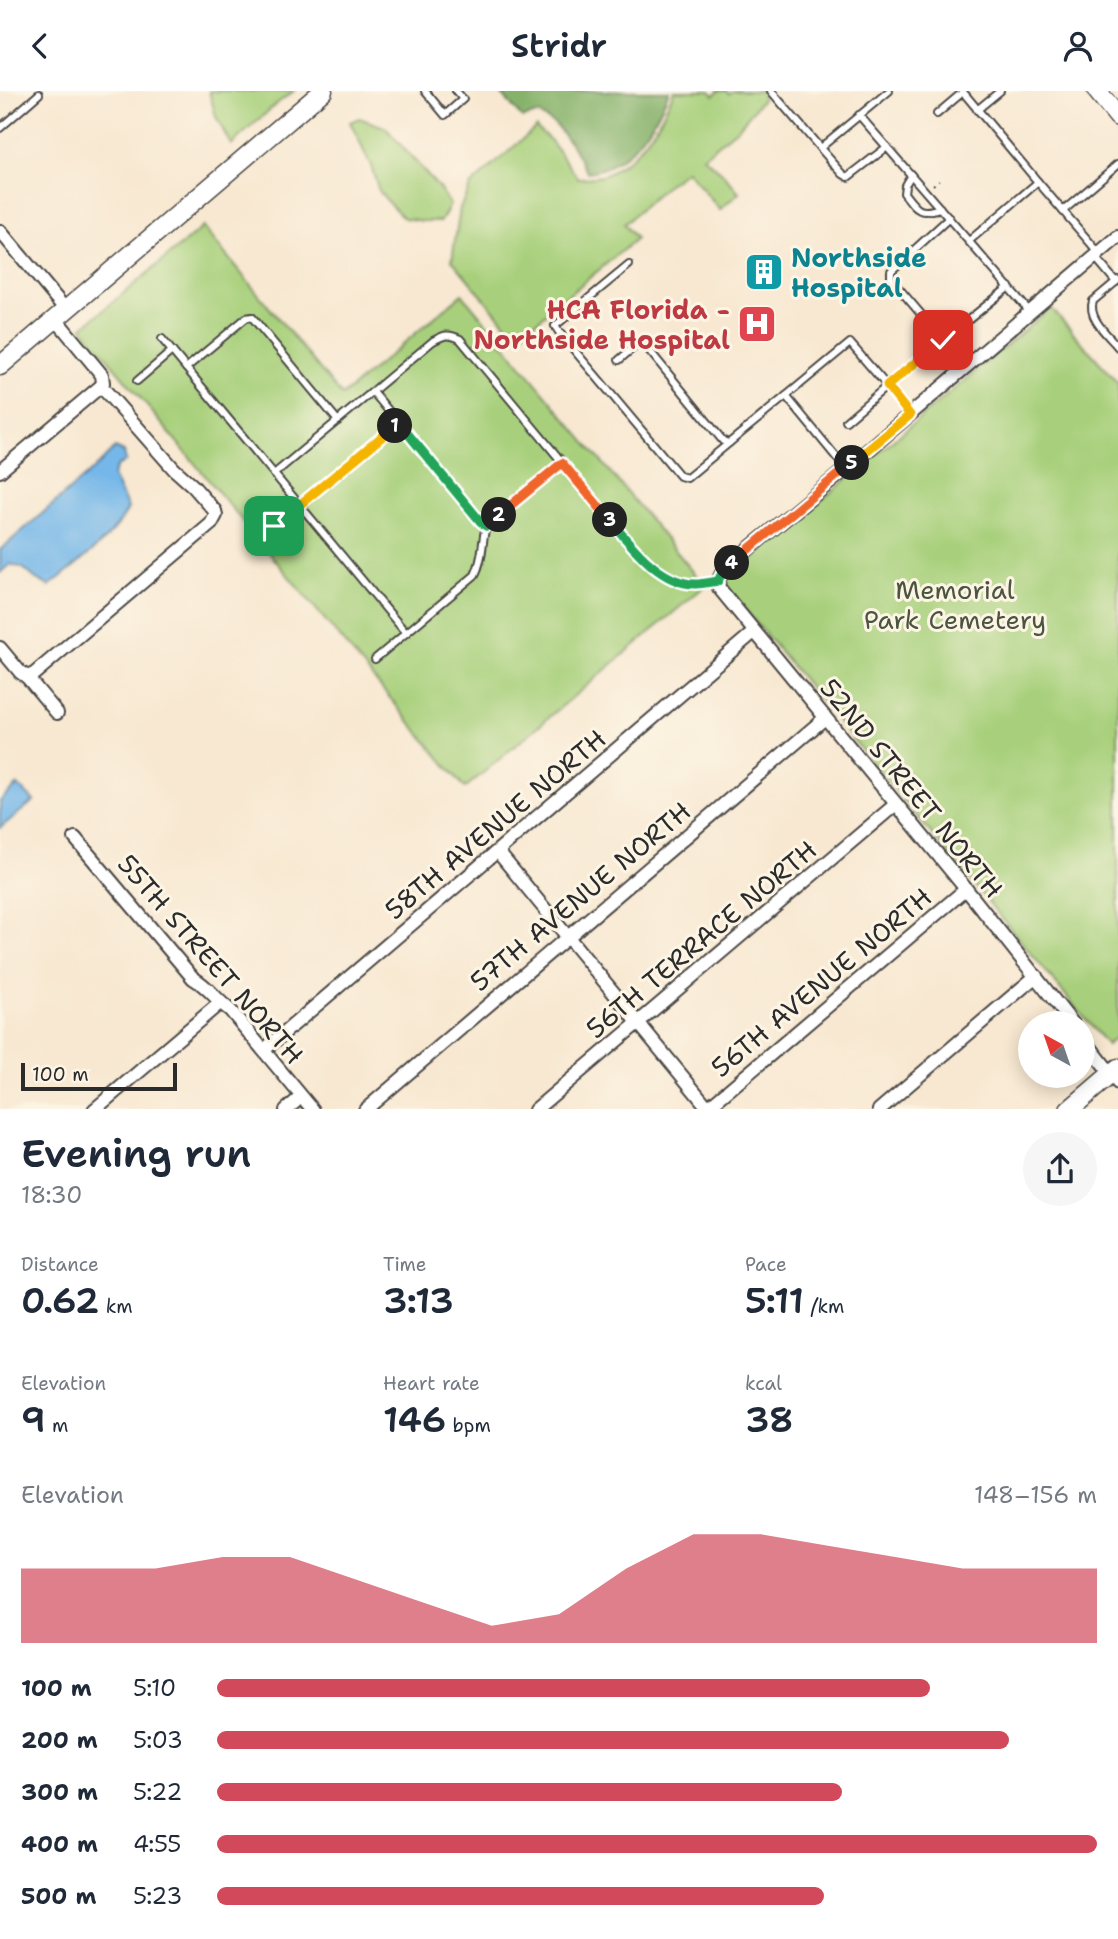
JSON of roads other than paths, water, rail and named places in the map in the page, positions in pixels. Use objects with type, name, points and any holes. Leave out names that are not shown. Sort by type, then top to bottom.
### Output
[{"type":"street","points":[[0,366],[323,91]]},
{"type":"street","points":[[1097,91],[1118,117]]},
{"type":"street","points":[[0,231],[102,375],[102,386],[174,469],[208,502],[216,515],[211,524],[34,674],[27,677]]},
{"type":"street","points":[[718,581],[724,569],[846,469],[1118,237]]},
{"type":"street","points":[[0,471],[102,386]]},
{"type":"street","name":"52ND STREET NORTH","points":[[718,581],[719,588],[754,632],[1063,1011]]},
{"type":"street","name":"58TH AVENUE NORTH","points":[[264,1050],[754,632]]},
{"type":"street","points":[[0,648],[57,713]]},
{"type":"street","name":"57TH AVENUE NORTH","points":[[365,1109],[825,718]]},
{"type":"street","name":"56TH TERRACE NORTH","points":[[535,1109],[896,804]]},
{"type":"street","name":"55TH STREET NORTH","points":[[75,838],[193,978],[207,986],[220,1003],[230,1010],[313,1109]]},
{"type":"street","points":[[498,852],[708,1109]]},
{"type":"street","name":"56TH AVENUE NORTH","points":[[708,1109],[966,889]]},
{"type":"street","points":[[879,1109],[1036,976]]},
{"type":"street","points":[[94,1109],[220,1003]]},
{"type":"street","points":[[1069,1109],[1116,1075],[1096,1053]]},
{"type":"street","points":[[286,1109],[301,1097]]},
{"type":"lane","points":[[425,91],[445,115],[463,99],[456,91]]},
{"type":"lane","points":[[771,91],[848,177],[887,147]]},
{"type":"lane","points":[[821,148],[889,91]]},
{"type":"lane","points":[[977,110],[1000,91]]},
{"type":"lane","points":[[937,114],[963,92],[1063,211],[1117,281],[1091,306],[1094,318],[1118,347]]},
{"type":"lane","points":[[0,128],[39,94]]},
{"type":"lane","points":[[859,115],[1031,312]]},
{"type":"lane","points":[[1063,211],[1118,164]]},
{"type":"lane","points":[[911,175],[905,185],[904,194],[917,209],[926,213],[940,208]]},
{"type":"lane","points":[[969,241],[1038,182]]},
{"type":"lane","points":[[943,340],[891,278],[891,271],[949,218]]},
{"type":"lane","points":[[629,265],[555,326],[680,476],[687,478],[850,343],[910,415]]},
{"type":"lane","points":[[846,421],[1009,287]]},
{"type":"lane","points":[[186,368],[246,318],[252,317],[338,421]]},
{"type":"lane","points":[[274,474],[433,341],[444,335],[452,335],[460,339],[635,550],[669,577],[694,585],[718,581]]},
{"type":"lane","points":[[162,339],[406,633]]},
{"type":"lane","points":[[620,360],[640,342],[644,344],[723,441],[729,443]]},
{"type":"lane","points":[[137,381],[172,352]]},
{"type":"lane","points":[[373,392],[486,526]]},
{"type":"lane","points":[[786,396],[846,469]]},
{"type":"lane","points":[[274,526],[399,423]]},
{"type":"lane","points":[[375,659],[475,575],[481,562],[486,526],[562,463]]},
{"type":"water","points":[[115,448],[124,452],[126,461],[117,466],[113,476],[128,508],[114,529],[49,586],[23,568],[10,564],[0,573],[0,550]]},
{"type":"water","points":[[18,785],[34,801],[0,828],[0,801]]},
{"type":"place","name":"Northside Hospital","points":[[764,272]]},
{"type":"place","name":"HCA Florida - Northside Hospital","points":[[757,324]]},
{"type":"park label","name":"Memorial Park Cemetery","points":[[955,604]]}]
